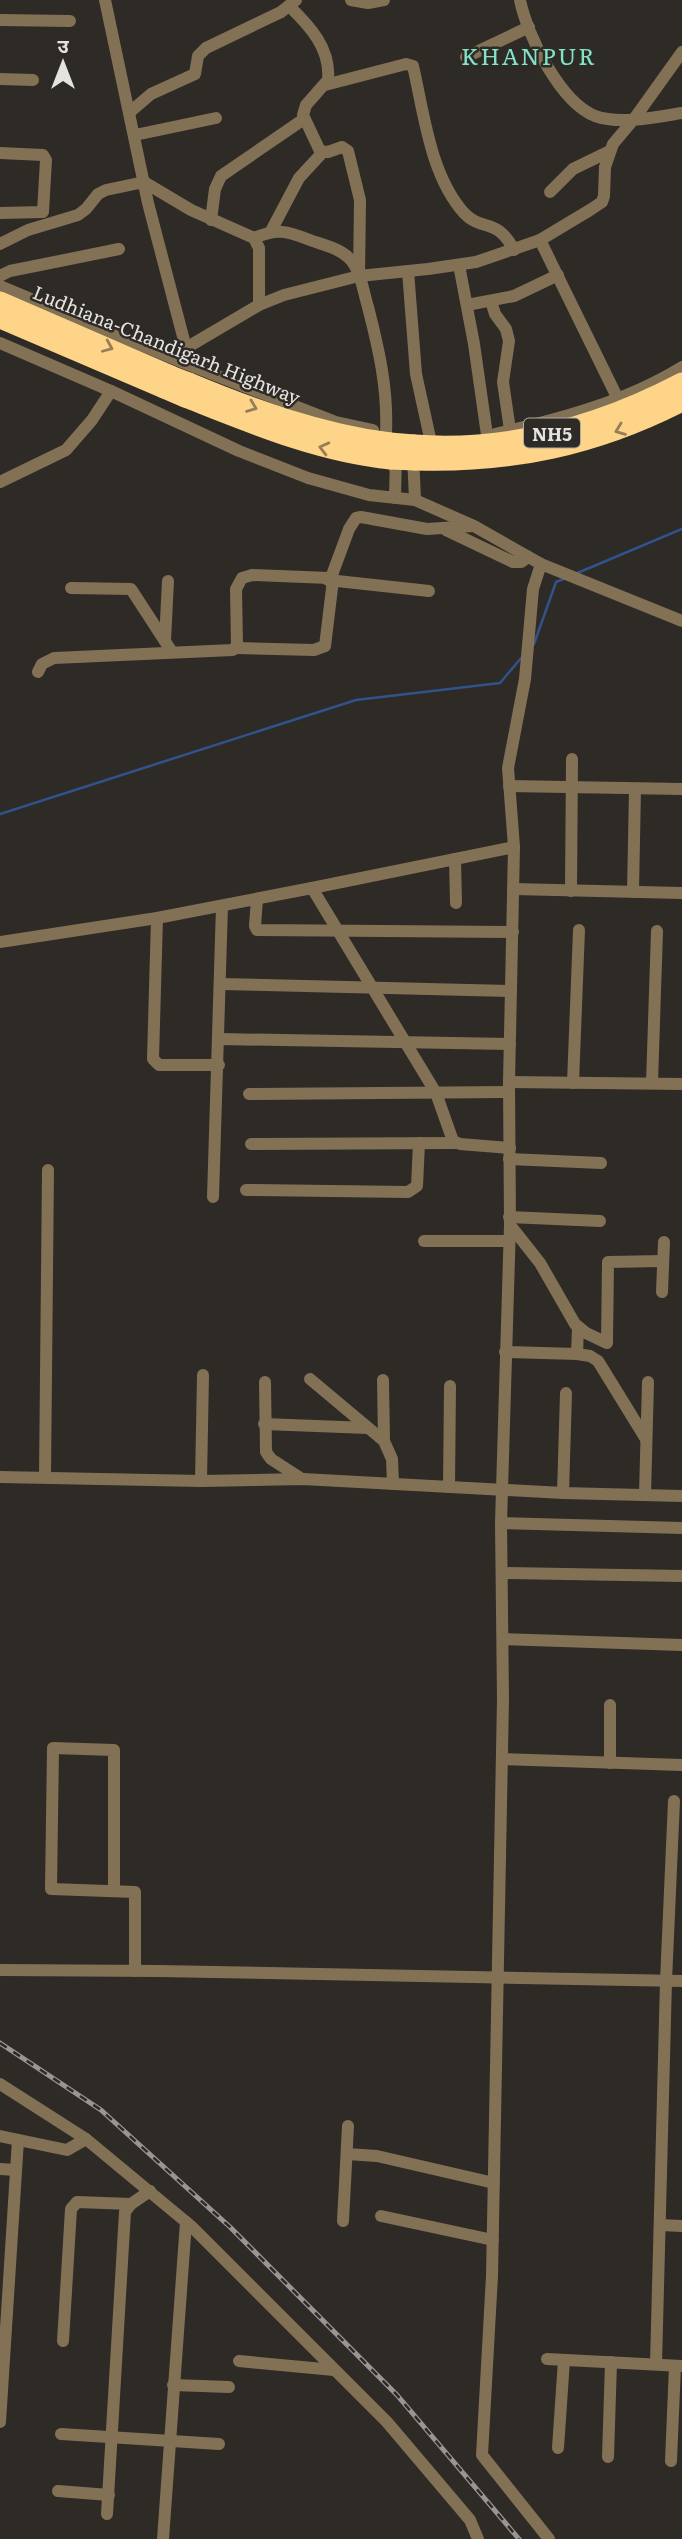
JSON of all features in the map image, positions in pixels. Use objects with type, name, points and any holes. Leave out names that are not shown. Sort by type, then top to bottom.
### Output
[{"type":"highway","name":"Ludhiana-Chandigarh Highway","points":[[0,301],[179,381]]},
{"type":"highway","name":"NH5","points":[[0,319],[179,381],[316,446],[365,457],[391,443],[483,445],[535,438],[616,414],[682,382]]},
{"type":"highway","name":"NH5","points":[[418,445],[479,461],[536,453],[601,437],[682,402]]},
{"type":"street","points":[[105,0],[144,182],[186,348],[168,418]]},
{"type":"street","points":[[351,0],[368,3],[384,0]]},
{"type":"street","points":[[520,0],[529,27],[554,77],[573,100],[595,116],[634,119],[682,113]]},
{"type":"street","points":[[130,112],[152,94],[195,74],[198,56],[206,48],[292,3],[320,43],[328,66],[328,80],[306,106],[303,119],[317,147],[323,152]]},
{"type":"street","points":[[0,20],[70,21]]},
{"type":"street","points":[[466,57],[529,27]]},
{"type":"street","points":[[550,192],[573,169],[608,152],[682,52]]},
{"type":"street","points":[[325,85],[406,64],[413,66],[438,164],[450,192],[464,213],[471,219],[503,232],[514,250]]},
{"type":"street","points":[[0,79],[33,80]]},
{"type":"street","points":[[135,135],[216,118]]},
{"type":"street","points":[[211,220],[215,190],[221,176],[303,119]]},
{"type":"street","points":[[271,231],[299,178],[323,152],[342,147],[348,151],[360,200],[359,276]]},
{"type":"street","points":[[186,348],[259,305],[311,286],[359,276],[459,265],[540,240],[602,202],[608,152]]},
{"type":"street","points":[[0,153],[43,155],[46,160],[43,212],[0,213]]},
{"type":"street","points":[[0,244],[28,230],[78,215],[98,194],[106,190],[144,182],[211,220],[254,238],[259,248],[259,305]]},
{"type":"street","points":[[254,238],[271,231],[289,232],[335,249],[351,260],[359,276],[382,367],[395,498]]},
{"type":"street","points":[[540,240],[618,399]]},
{"type":"street","points":[[0,276],[10,271],[119,249]]},
{"type":"street","points":[[459,265],[487,435]]},
{"type":"street","points":[[408,271],[417,381],[415,500]]},
{"type":"street","points":[[467,305],[514,296],[558,275]]},
{"type":"street","points":[[0,286],[179,381],[336,422],[391,443]]},
{"type":"street","points":[[491,301],[495,314],[506,329],[509,341],[503,382],[510,430]]},
{"type":"street","points":[[0,343],[239,451],[308,478],[369,495],[415,500],[474,526],[541,564],[682,621]]},
{"type":"street","points":[[418,445],[487,435],[572,415],[618,399],[682,367]]},
{"type":"street","points":[[0,482],[66,450],[111,391]]},
{"type":"street","points":[[38,672],[42,664],[54,658],[168,646],[226,651],[236,648],[314,650],[325,646],[329,580],[356,518],[427,529],[474,526]]},
{"type":"street","points":[[444,529],[513,562],[522,562],[528,557]]},
{"type":"street","points":[[541,564],[533,589],[521,705],[509,758],[514,847],[509,1241],[501,1523],[502,1759],[493,2240],[482,2455],[549,2539]]},
{"type":"street","points":[[236,648],[236,589],[242,578],[252,575],[429,591]]},
{"type":"street","points":[[168,581],[168,646]]},
{"type":"street","points":[[71,588],[131,589],[168,646]]},
{"type":"street","points":[[570,891],[572,759]]},
{"type":"street","points":[[509,786],[682,789]]},
{"type":"street","points":[[633,892],[635,789]]},
{"type":"street","points":[[0,942],[257,900],[514,847]]},
{"type":"street","points":[[455,859],[456,903]]},
{"type":"street","points":[[312,888],[436,1093],[451,1138],[456,1143]]},
{"type":"street","points":[[513,889],[682,893]]},
{"type":"street","points":[[257,900],[257,930],[513,932]]},
{"type":"street","points":[[213,1197],[222,906]]},
{"type":"street","points":[[157,918],[153,1059],[159,1065],[219,1065]]},
{"type":"street","points":[[573,1083],[579,930]]},
{"type":"street","points":[[652,1083],[657,931]]},
{"type":"street","points":[[220,984],[511,990]]},
{"type":"street","points":[[219,1039],[510,1044]]},
{"type":"street","points":[[248,1094],[436,1093],[573,1083],[682,1084]]},
{"type":"street","points":[[246,1190],[408,1192],[417,1186],[419,1143]]},
{"type":"street","points":[[251,1144],[456,1143],[510,1154],[601,1163]]},
{"type":"street","points":[[45,1477],[48,1170]]},
{"type":"street","points":[[509,1221],[600,1221]]},
{"type":"street","points":[[509,1221],[540,1264],[578,1327],[607,1343]]},
{"type":"street","points":[[424,1241],[509,1241]]},
{"type":"street","points":[[662,1292],[664,1242]]},
{"type":"street","points":[[606,1372],[608,1262],[663,1261]]},
{"type":"street","points":[[577,1354],[578,1327]]},
{"type":"street","points":[[505,1352],[577,1354],[594,1358],[606,1372],[646,1439]]},
{"type":"street","points":[[201,1481],[204,1375]]},
{"type":"street","points":[[310,1379],[384,1441]]},
{"type":"street","points":[[383,1380],[384,1441],[392,1458],[393,1484]]},
{"type":"street","points":[[265,1382],[266,1452],[271,1459],[303,1479]]},
{"type":"street","points":[[645,1495],[648,1382]]},
{"type":"street","points":[[449,1488],[450,1386]]},
{"type":"street","points":[[563,1493],[566,1393]]},
{"type":"street","points":[[264,1424],[368,1428]]},
{"type":"street","points":[[0,1476],[201,1481],[303,1479],[502,1491],[682,1496]]},
{"type":"street","points":[[501,1523],[682,1528]]},
{"type":"street","points":[[502,1573],[682,1576]]},
{"type":"street","points":[[503,1639],[682,1646]]},
{"type":"street","points":[[610,1705],[610,1763]]},
{"type":"street","points":[[114,1891],[114,1750],[53,1748],[51,1889],[135,1892],[135,1971]]},
{"type":"street","points":[[502,1759],[682,1765]]},
{"type":"street","points":[[656,2364],[666,1981],[674,1801]]},
{"type":"street","points":[[0,1970],[682,1981]]},
{"type":"street","points":[[0,2084],[86,2139],[186,2222],[387,2422],[470,2520],[478,2539]]},
{"type":"street","points":[[343,2221],[348,2126]]},
{"type":"street","points":[[0,2136],[67,2150],[86,2139]]},
{"type":"street","points":[[0,2422],[2,2340],[18,2140]]},
{"type":"street","points":[[346,2154],[377,2156],[494,2183]]},
{"type":"street","points":[[0,2169],[16,2171]]},
{"type":"street","points":[[107,2514],[125,2212],[131,2204],[150,2191]]},
{"type":"street","points":[[63,2340],[73,2205],[77,2202],[131,2204]]},
{"type":"street","points":[[381,2216],[493,2240]]},
{"type":"street","points":[[163,2539],[186,2222]]},
{"type":"street","points":[[660,2225],[682,2226]]},
{"type":"street","points":[[547,2359],[678,2366],[671,2461]]},
{"type":"street","points":[[558,2448],[564,2360]]},
{"type":"street","points":[[239,2361],[334,2370]]},
{"type":"street","points":[[608,2456],[611,2362]]},
{"type":"street","points":[[173,2385],[229,2387]]},
{"type":"street","points":[[61,2434],[219,2444]]},
{"type":"street","points":[[58,2491],[109,2495]]},
{"type":"waterway","points":[[575,574],[682,529]]},
{"type":"waterway","points":[[534,644],[556,582],[566,578]]},
{"type":"waterway","points":[[0,814],[356,700],[500,683],[522,657]]},
{"type":"railway","points":[[0,2043],[101,2110],[230,2227],[397,2395],[519,2539]]},
{"type":"district","name":"KHANPUR","points":[[529,55]]}]
